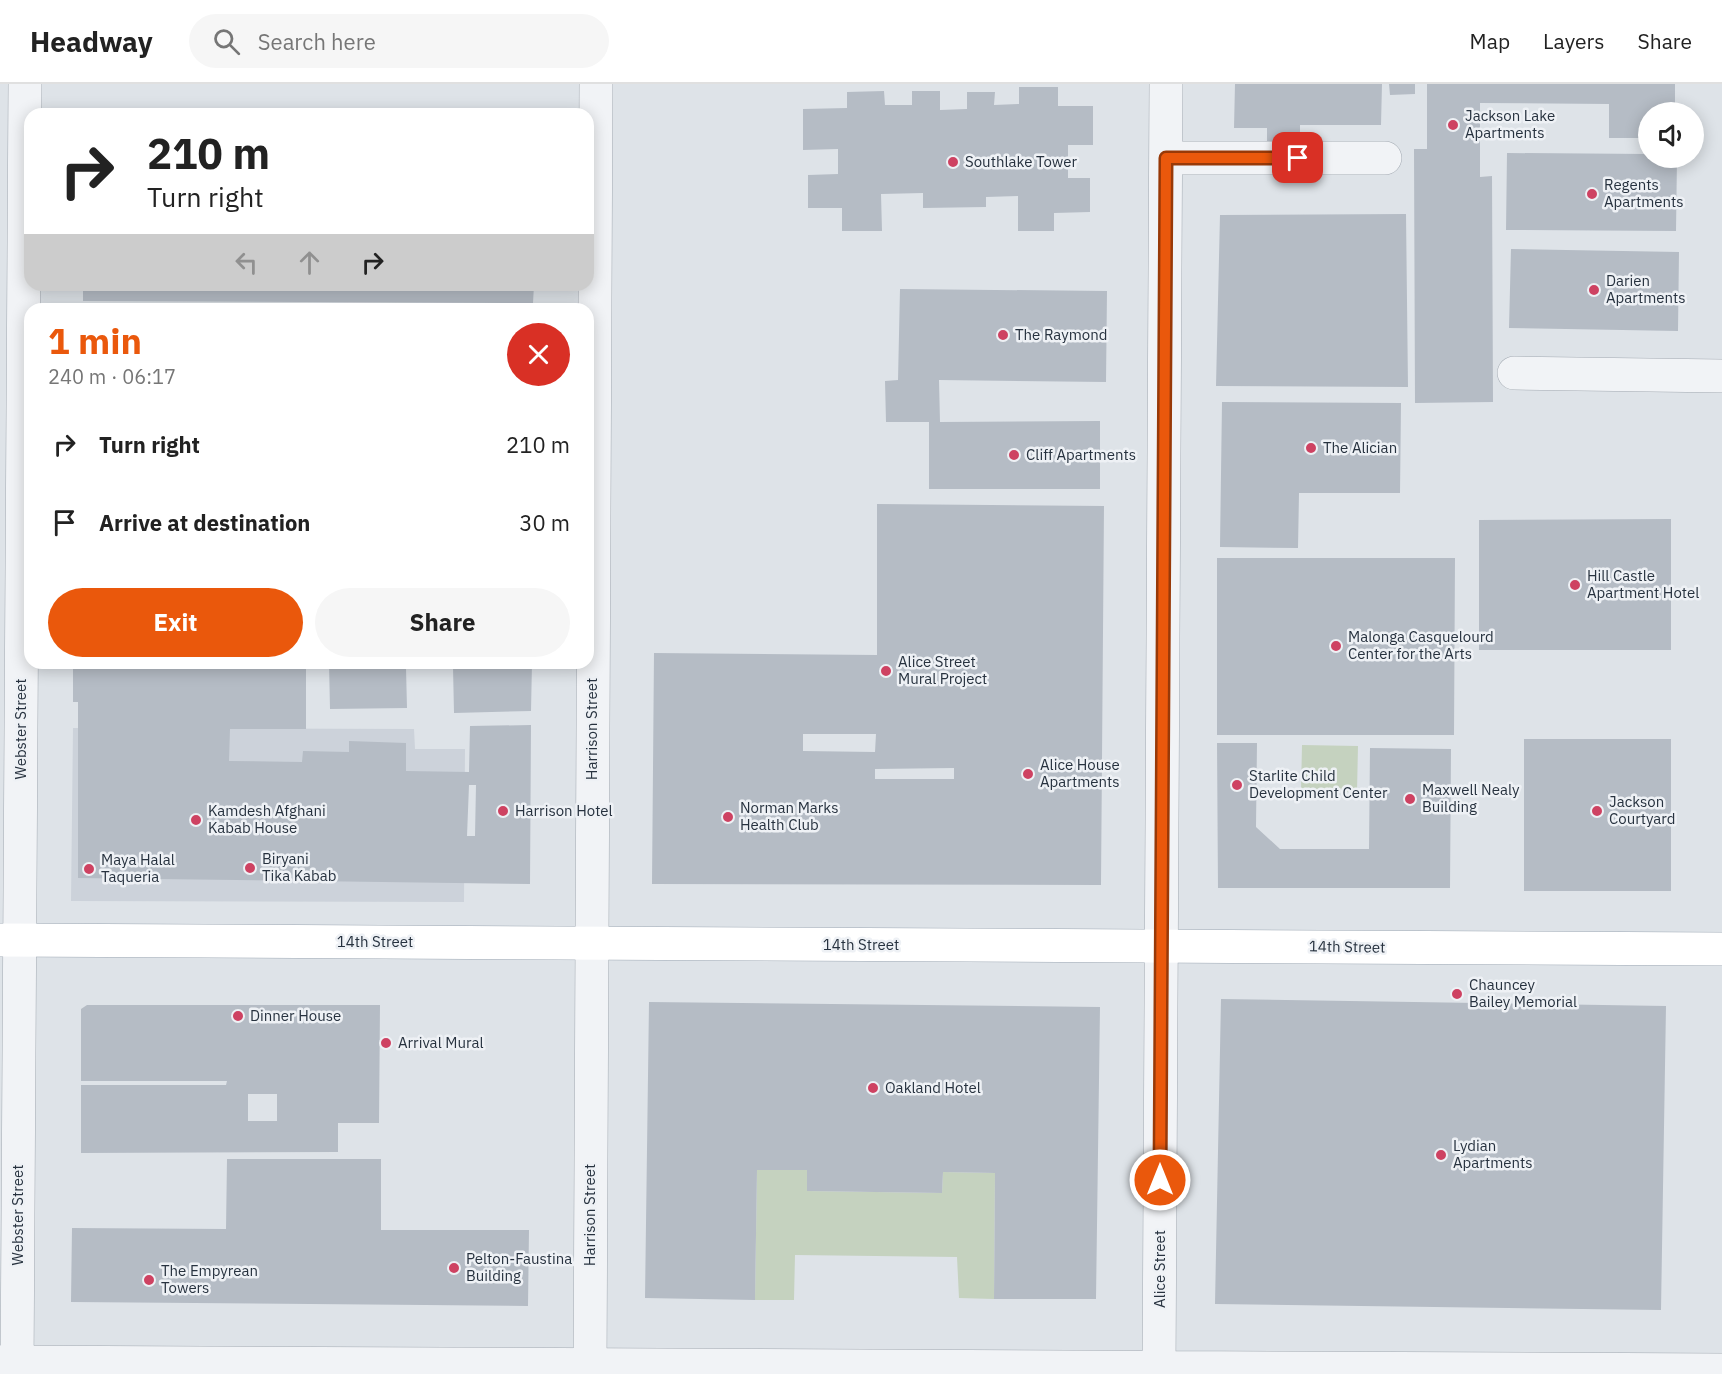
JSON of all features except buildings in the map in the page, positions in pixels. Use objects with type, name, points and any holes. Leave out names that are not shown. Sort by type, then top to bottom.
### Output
[{"type":"main road","name":"14th Street","points":[[10,940],[1722,949]]},
{"type":"street","name":"Webster Street","points":[[24,108],[25,84]]},
{"type":"street","name":"Harrison Street","points":[[594,190],[596,84]]},
{"type":"street","name":"Alice Street","points":[[1159,1371],[1166,84]]},
{"type":"street","name":"Webster Street","points":[[12,1366],[10,940],[18,346],[24,121]]},
{"type":"street","points":[[1166,158],[1385,158]]},
{"type":"street","points":[[1514,373],[1722,376]]},
{"type":"street","name":"Harrison Street","points":[[590,1370],[591,669]]},
{"type":"street","points":[[12,1366],[590,1370],[1722,1370]]},
{"type":"shaded area","points":[[73,728],[414,729],[415,749],[465,749],[464,902],[71,901]]},
{"type":"green space","points":[[1302,745],[1358,746],[1357,792],[1301,791]]},
{"type":"green space","points":[[757,1170],[807,1170],[807,1191],[942,1193],[943,1172],[995,1173],[994,1299],[959,1298],[957,1257],[795,1255],[794,1300],[755,1300]]},
{"type":"place","name":"Jackson Lake Apartments","points":[[1453,125]]},
{"type":"place","name":"Southlake Tower","points":[[953,162]]},
{"type":"place","name":"Regents Apartments","points":[[1592,194]]},
{"type":"place","name":"Darien Apartments","points":[[1594,290]]},
{"type":"place","name":"The Raymond","points":[[1003,335]]},
{"type":"place","name":"The Alician","points":[[1311,448]]},
{"type":"place","name":"Cliff Apartments","points":[[1014,455]]},
{"type":"place","name":"Hill Castle Apartment Hotel","points":[[1575,585]]},
{"type":"place","name":"Malonga Casquelourd Center for the Arts","points":[[1336,646]]},
{"type":"place","name":"Alice Street Mural Project","points":[[886,671]]},
{"type":"place","name":"Alice House Apartments","points":[[1028,774]]},
{"type":"place","name":"Starlite Child Development Center","points":[[1237,785]]},
{"type":"place","name":"Maxwell Nealy Building","points":[[1410,799]]},
{"type":"place","name":"Harrison Hotel","points":[[503,811]]},
{"type":"place","name":"Jackson Courtyard","points":[[1597,811]]},
{"type":"place","name":"Norman Marks Health Club","points":[[728,817]]},
{"type":"place","name":"Kamdesh Afghani Kabab House","points":[[196,820]]},
{"type":"place","name":"Biryani Tika Kabab","points":[[250,868]]},
{"type":"place","name":"Maya Halal Taqueria","points":[[89,869]]},
{"type":"place","name":"Chauncey Bailey Memorial","points":[[1457,994]]},
{"type":"place","name":"Dinner House","points":[[238,1016]]},
{"type":"place","name":"Arrival Mural","points":[[386,1043]]},
{"type":"place","name":"Oakland Hotel","points":[[873,1088]]},
{"type":"place","name":"Lydian Apartments","points":[[1441,1155]]},
{"type":"place","name":"Pelton-Faustina Building","points":[[454,1268]]},
{"type":"place","name":"The Empyrean Towers","points":[[149,1280]]},
{"type":"route","points":[[1160,1180],[1166,158],[1298,158]]}]
